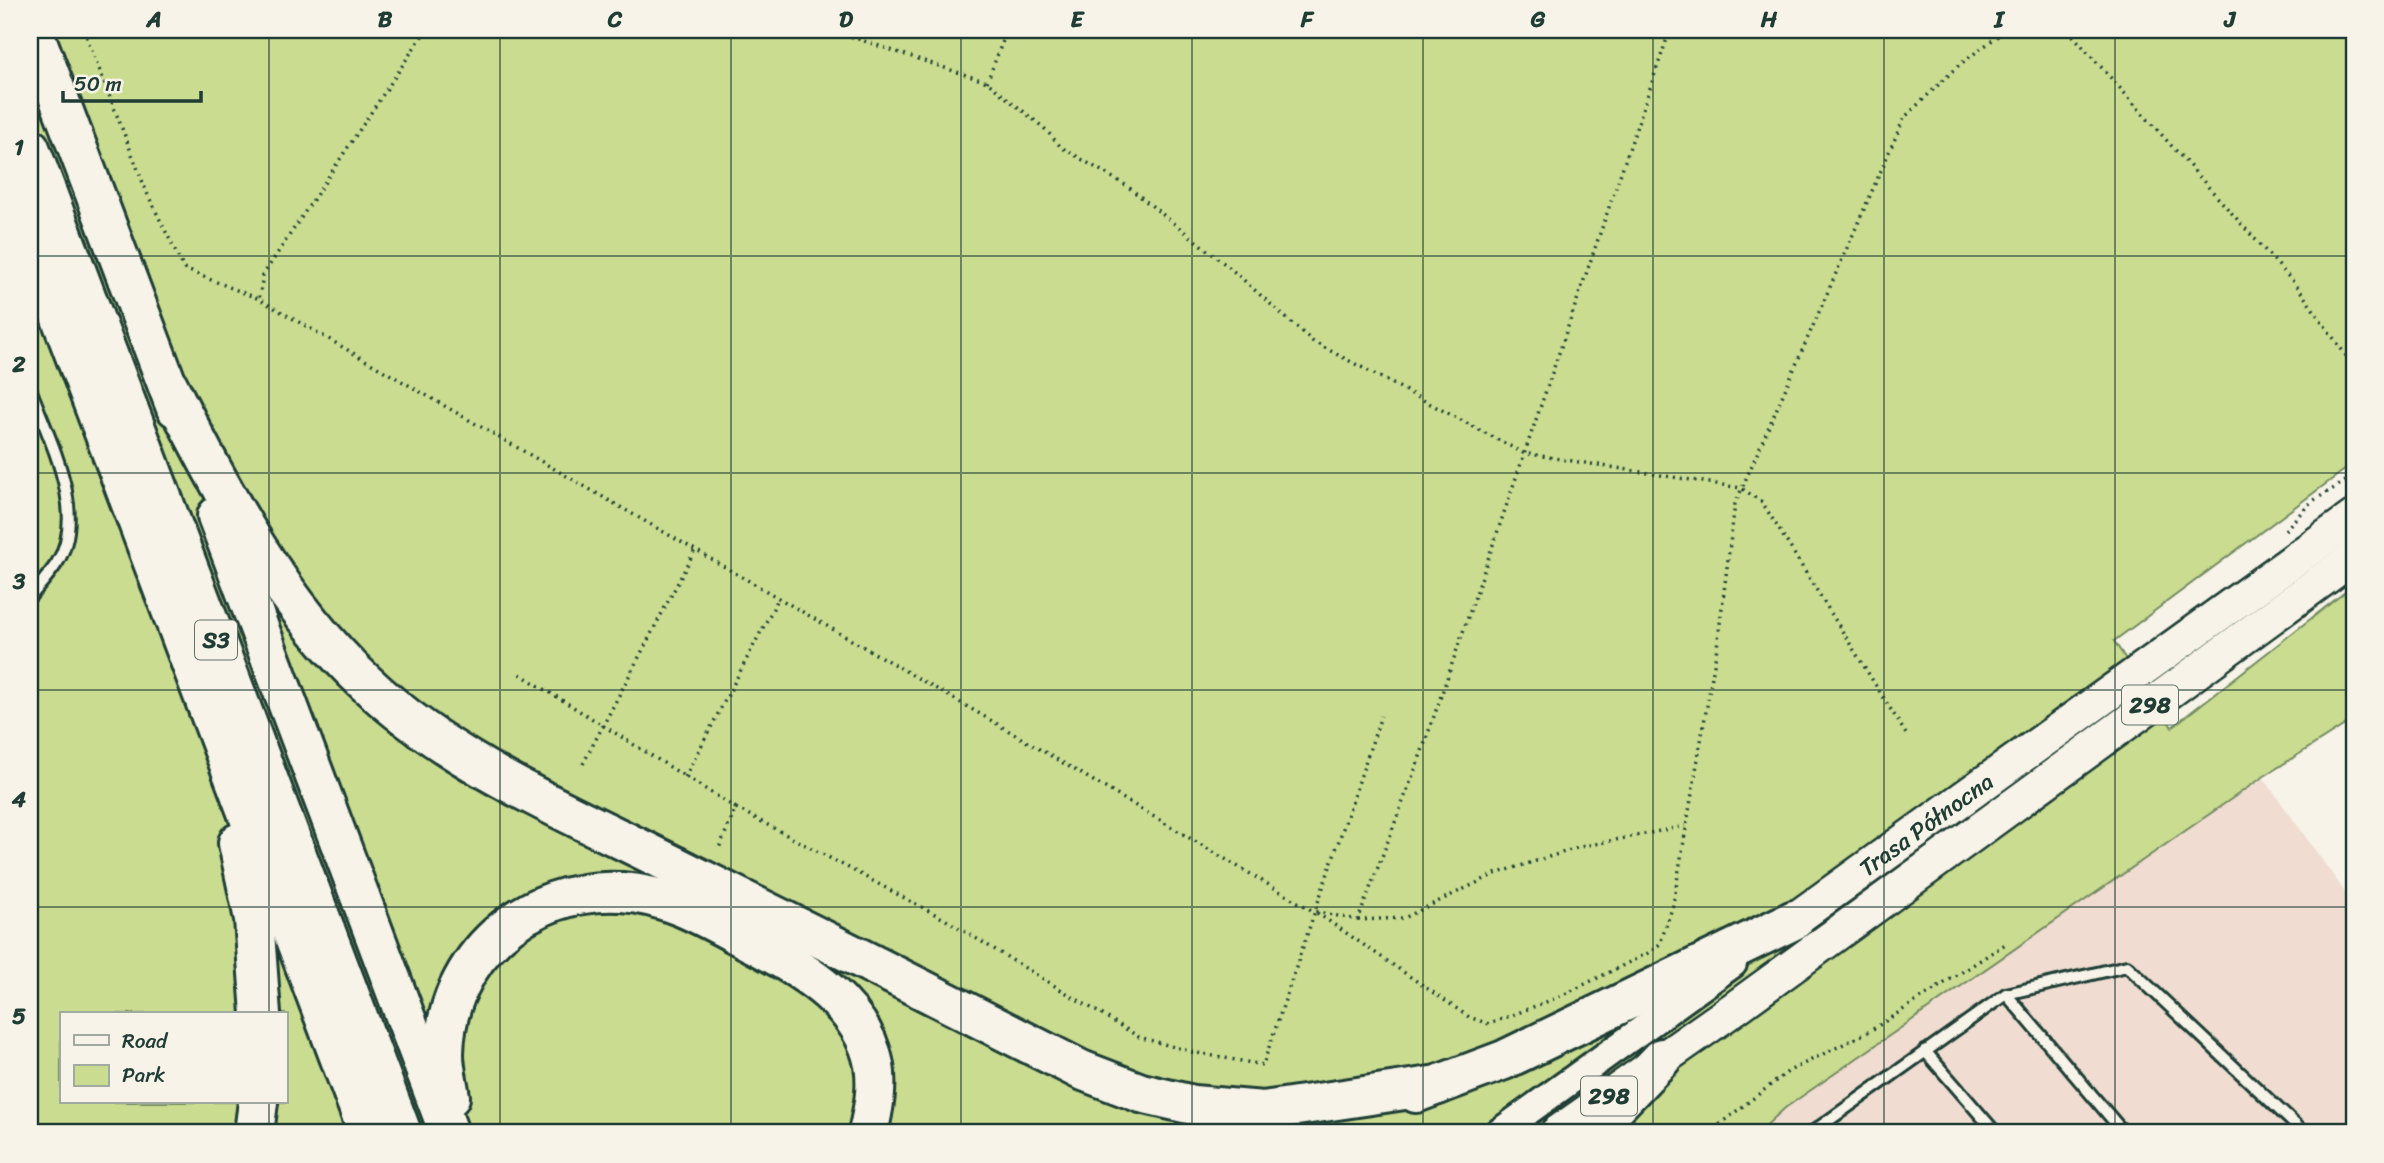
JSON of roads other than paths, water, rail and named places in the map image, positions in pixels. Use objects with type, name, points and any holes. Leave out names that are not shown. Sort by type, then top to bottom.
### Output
[{"type":"highway","points":[[33,30],[449,1133]]},
{"type":"highway","name":"S3","points":[[30,148],[402,1133]]},
{"type":"highway","name":"S3","points":[[30,236],[368,1133]]},
{"type":"highway","points":[[168,385],[235,514],[268,567],[313,628],[366,684],[419,726],[512,785],[1081,1070],[1141,1093],[1193,1105],[1263,1111],[1438,1085]]},
{"type":"highway","points":[[214,727],[254,919],[261,1012]]},
{"type":"highway","points":[[456,1133],[444,1056],[447,1026],[459,985],[480,952],[502,928],[535,906],[574,894],[623,892],[679,905],[787,960],[829,991],[859,1029],[874,1064],[876,1100],[868,1133]]},
{"type":"highway","points":[[1294,1133],[1355,1116],[1504,1060],[1615,1009],[1678,974],[1794,920]]},
{"type":"highway","points":[[1590,1133],[1662,1058]]},
{"type":"highway","points":[[254,1133],[258,1104]]},
{"type":"main road","name":"Trasa Północna","points":[[1794,920],[2354,517]]},
{"type":"main road","name":"Trasa Północna","points":[[1557,1133],[1735,1009],[2354,557]]},
{"type":"street","name":"Trasa Północna","points":[[1498,1133],[1794,920]]},
{"type":"lane","points":[[30,388],[69,499],[69,529],[58,562],[30,597]]},
{"type":"lane","points":[[1811,1133],[2006,994],[2127,966],[2304,1133]]},
{"type":"lane","points":[[2006,994],[2124,1133]]},
{"type":"lane","points":[[1925,1051],[1996,1133]]}]
